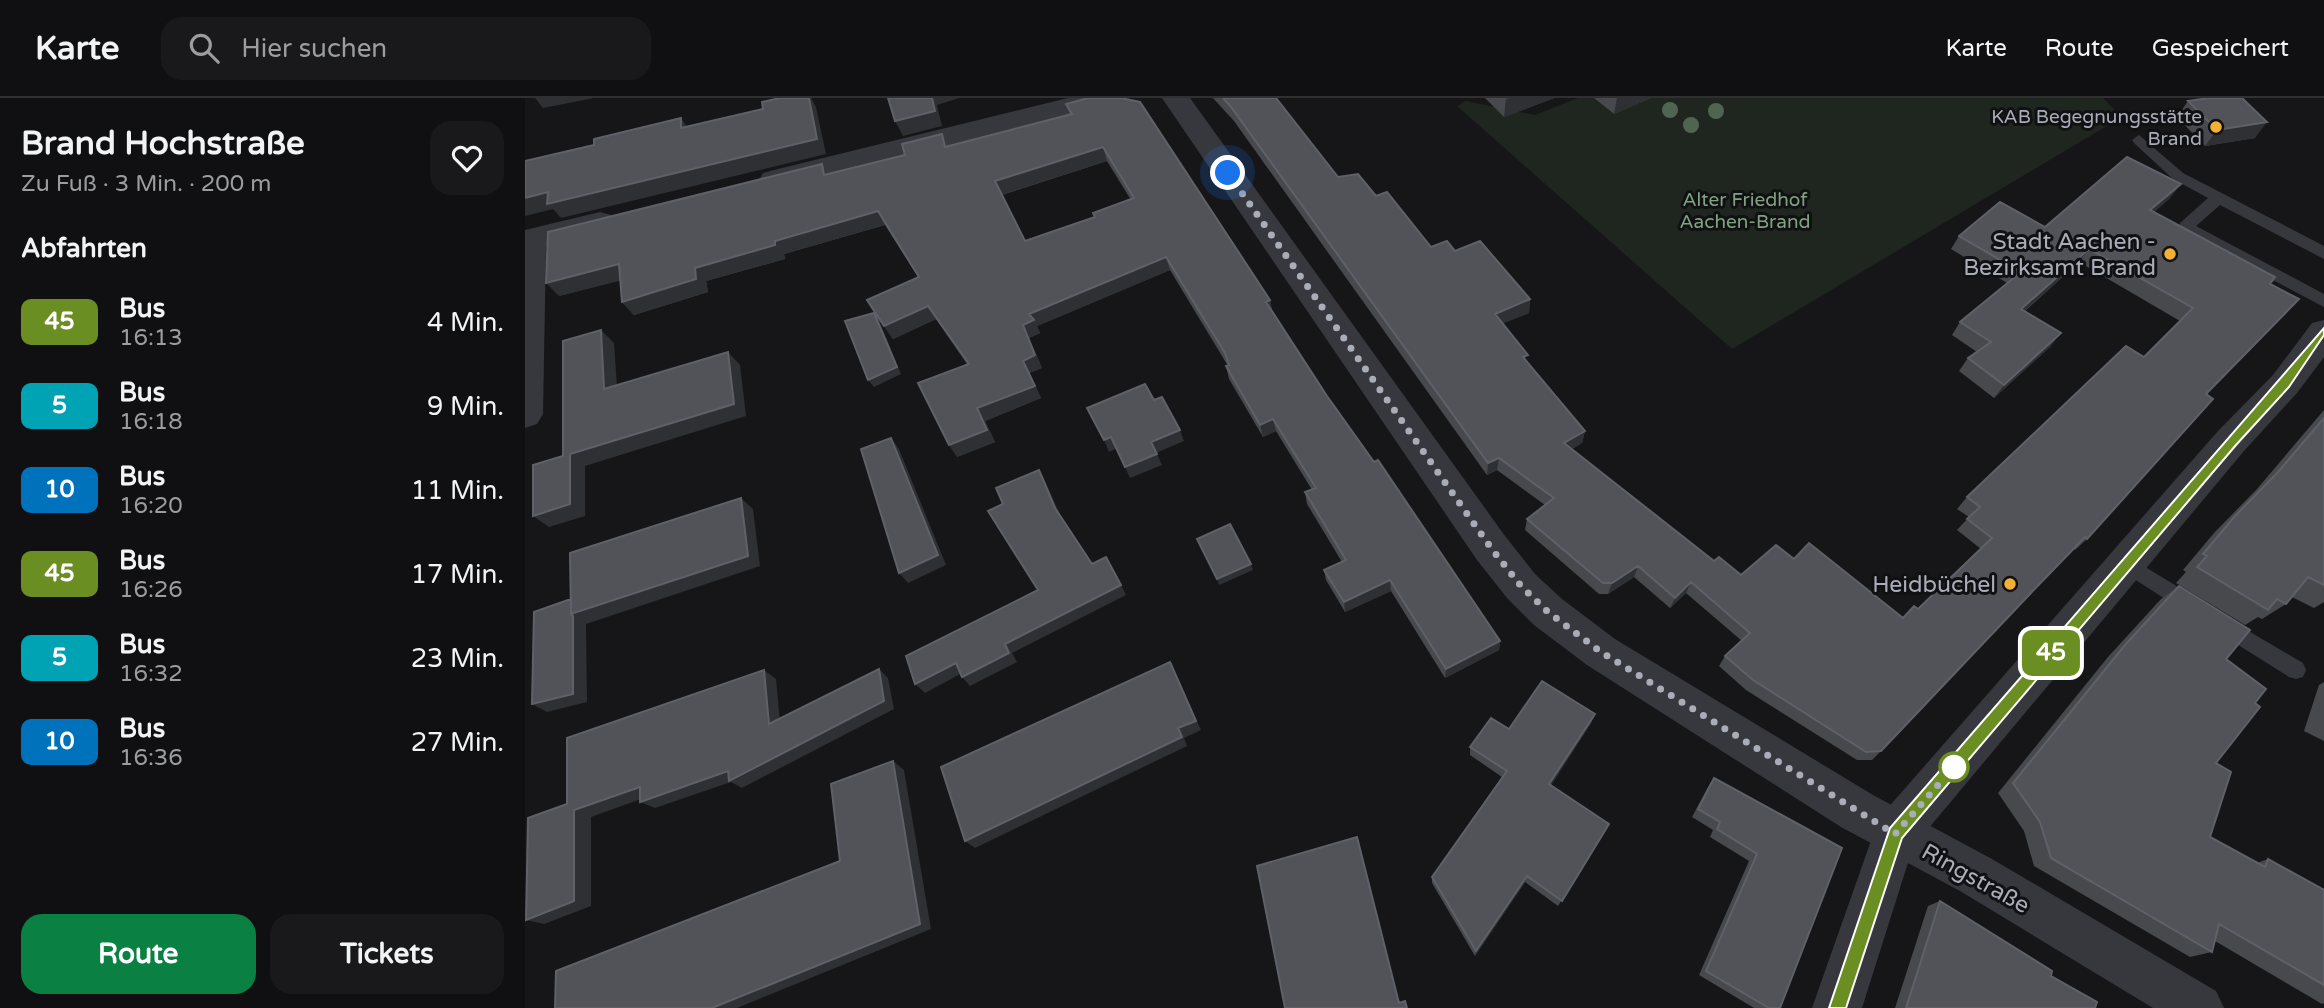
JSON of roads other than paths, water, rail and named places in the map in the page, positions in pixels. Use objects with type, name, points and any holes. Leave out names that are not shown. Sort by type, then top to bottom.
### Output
[{"type":"street","points":[[752,186],[1104,98]]},
{"type":"street","name":"Ringstraße","points":[[1176,98],[1328,320],[1491,548],[1521,586],[1548,612],[1601,652],[1895,834],[1976,874],[2199,1008]]},
{"type":"street","points":[[525,414],[527,241],[621,218]]},
{"type":"street","points":[[1837,1008],[1895,834],[2322,339]]},
{"type":"lane","points":[[2139,139],[2178,176],[2217,199],[2324,253]]},
{"type":"lane","points":[[2217,199],[2185,227],[2324,301]]},
{"type":"lane","points":[[2127,564],[2296,670]]},
{"type":"place","name":"KAB Begegnungsstätte Brand","points":[[2216,127]]},
{"type":"place","name":"Stadt Aachen - Bezirksamt Brand","points":[[2170,254]]},
{"type":"place","name":"Heidbüchel","points":[[2010,584]]},
{"type":"park label","name":"Alter Friedhof Aachen-Brand","points":[[1745,210]]}]
